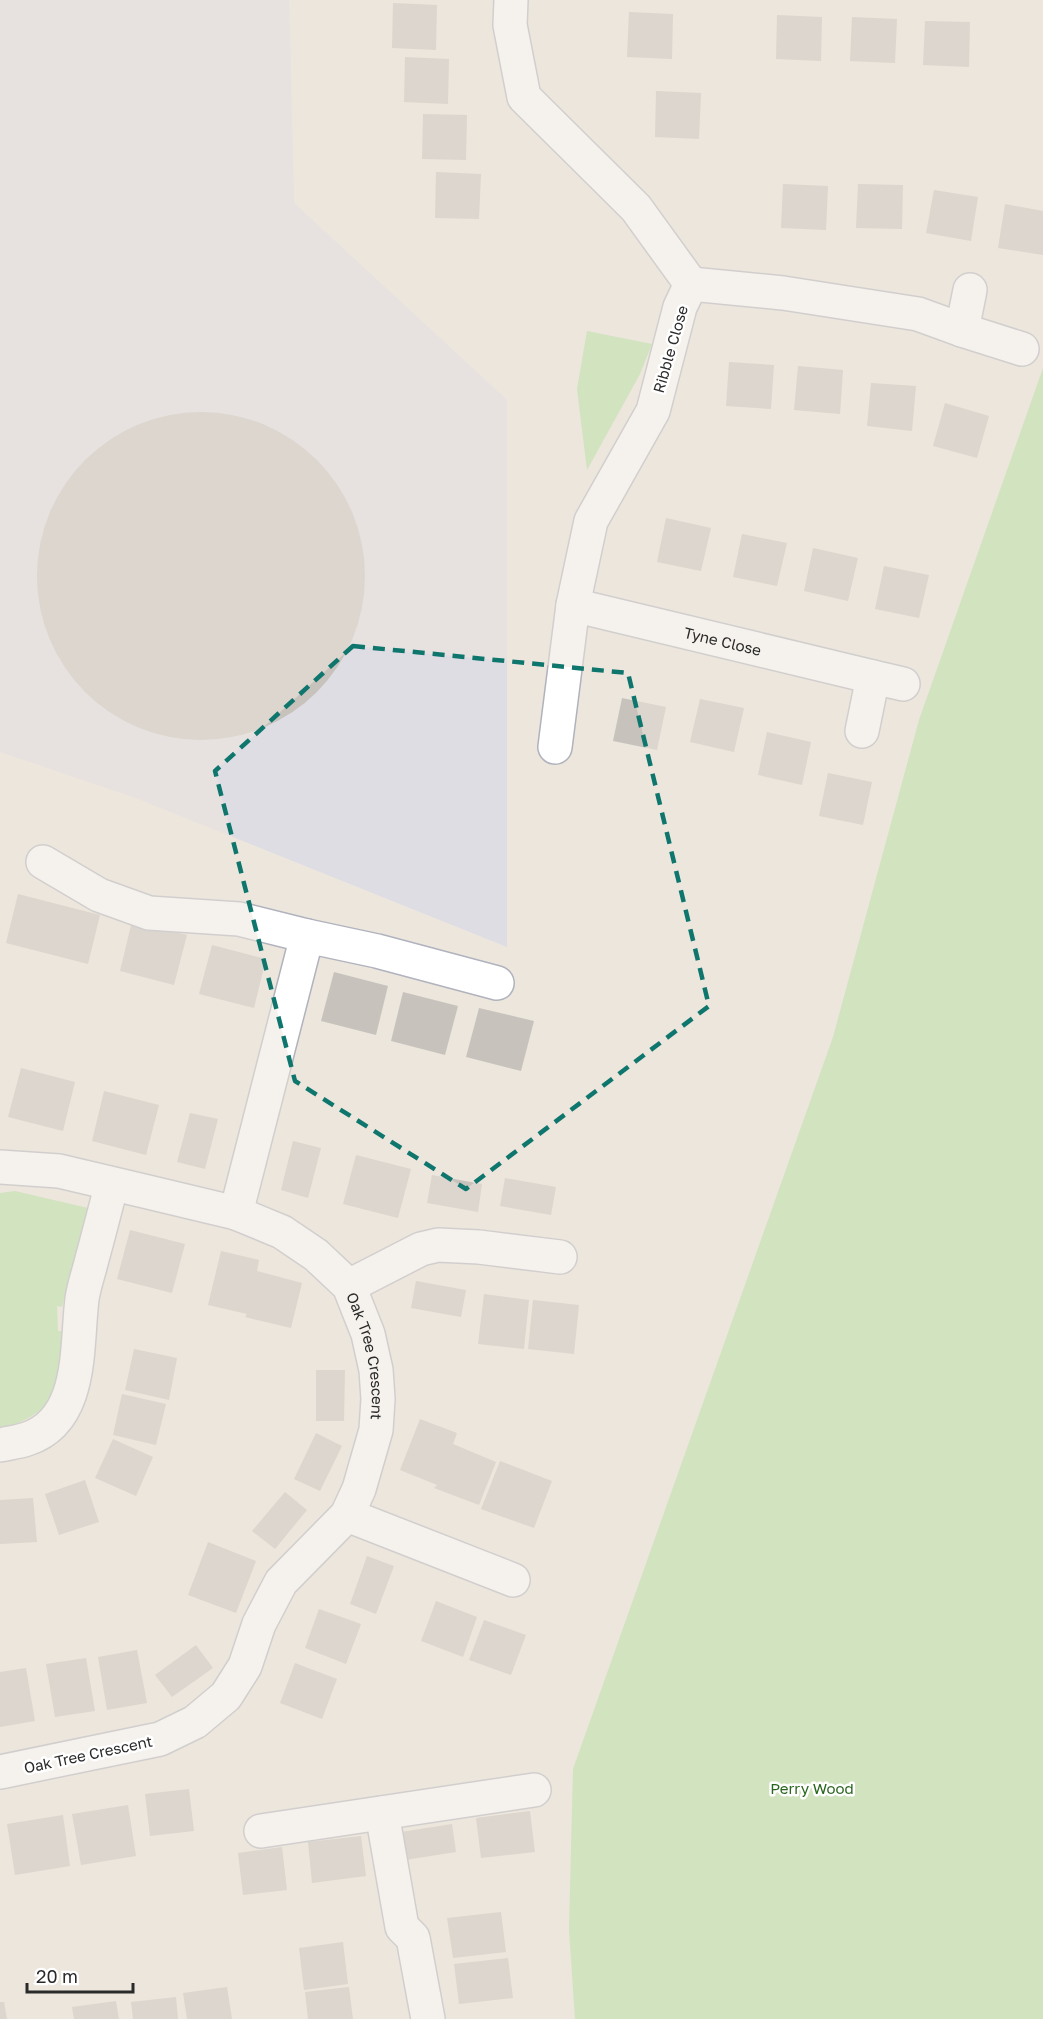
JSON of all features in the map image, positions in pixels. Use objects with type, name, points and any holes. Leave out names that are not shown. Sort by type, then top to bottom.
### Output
[{"type":"street","points":[[511,0],[510,25],[524,97],[636,208],[691,284],[783,293],[918,314],[1022,349]]},
{"type":"street","name":"Ribble Close","points":[[555,747],[573,605],[591,521],[652,411],[680,307],[691,284]]},
{"type":"street","points":[[962,330],[970,290]]},
{"type":"street","name":"Tyne Close","points":[[573,605],[888,680],[862,731]]},
{"type":"street","points":[[43,862],[99,895],[150,913],[239,919],[377,951],[497,983]]},
{"type":"street","points":[[236,1213],[307,936]]},
{"type":"street","name":"Oak Tree Crescent","points":[[0,1167],[59,1171],[236,1213],[282,1232],[316,1255],[349,1287],[368,1334],[376,1370],[378,1399],[376,1430],[359,1489],[347,1515],[281,1582],[259,1624],[245,1666],[226,1696],[195,1722],[160,1739],[0,1772]]},
{"type":"street","points":[[0,1445],[28,1438],[42,1431],[54,1421],[68,1397],[76,1366],[82,1297],[112,1184]]},
{"type":"street","points":[[349,1287],[421,1249],[438,1245],[479,1247],[560,1257]]},
{"type":"street","points":[[347,1515],[513,1580]]},
{"type":"street","points":[[261,1830],[534,1790]]},
{"type":"street","points":[[382,1813],[402,1927],[413,1938],[428,2019]]},
{"type":"highlighted area","points":[[353,646],[628,673],[709,1006],[466,1189],[295,1081],[215,771]]},
{"type":"shaded area","points":[[0,0],[289,0],[294,203],[507,400],[507,947],[133,797],[0,752]]},
{"type":"green space","points":[[587,331],[652,344],[640,374],[587,470],[577,389]]},
{"type":"green space","name":"Perry Wood","points":[[1043,368],[1043,2019],[575,2019],[569,1930],[573,1769],[833,1037],[919,720]]},
{"type":"green space","points":[[15,1191],[88,1208],[62,1307],[57,1306],[58,1331],[65,1331],[57,1382],[45,1405],[35,1414],[0,1430],[0,1193]]},
{"type":"building","points":[[393,3],[437,5],[436,50],[392,48]]},
{"type":"building","points":[[629,12],[673,14],[672,59],[627,57]]},
{"type":"building","points":[[777,15],[822,17],[821,61],[776,59]]},
{"type":"building","points":[[852,17],[897,19],[895,63],[850,61]]},
{"type":"building","points":[[925,21],[970,22],[969,67],[923,65]]},
{"type":"building","points":[[405,57],[449,59],[448,104],[404,102]]},
{"type":"building","points":[[656,91],[701,93],[699,139],[655,137]]},
{"type":"building","points":[[423,114],[467,115],[466,160],[422,159]]},
{"type":"building","points":[[436,172],[481,174],[479,219],[435,218]]},
{"type":"building","points":[[783,184],[828,186],[826,230],[781,228]]},
{"type":"building","points":[[858,184],[903,185],[902,229],[856,228]]},
{"type":"building","points":[[934,190],[978,197],[971,241],[926,233]]},
{"type":"building","points":[[1005,204],[1043,211],[1043,255],[998,248]]},
{"type":"building","points":[[729,362],[774,365],[771,409],[726,406]]},
{"type":"building","points":[[798,366],[843,370],[840,414],[794,410]]},
{"type":"building","points":[[871,383],[916,386],[912,431],[867,426]]},
{"type":"building","points":[[945,403],[989,416],[977,458],[933,446]]},
{"type":"building","points":[[201,412],[233,415],[264,425],[292,440],[317,460],[337,485],[352,513],[362,544],[365,576],[362,608],[352,639],[337,667],[317,692],[292,712],[264,727],[233,737],[201,740],[169,737],[138,727],[110,712],[85,692],[65,667],[50,639],[40,608],[37,576],[40,544],[50,513],[65,485],[85,460],[110,440],[138,425],[169,415]]},
{"type":"building","points":[[666,518],[711,528],[701,571],[657,562]]},
{"type":"building","points":[[742,534],[787,543],[777,586],[733,577]]},
{"type":"building","points":[[813,548],[858,558],[848,601],[804,591]]},
{"type":"building","points":[[884,566],[929,575],[919,618],[875,609]]},
{"type":"building","points":[[622,698],[666,707],[657,750],[613,741]]},
{"type":"building","points":[[700,699],[744,708],[734,752],[690,742]]},
{"type":"building","points":[[767,732],[811,742],[802,785],[758,775]]},
{"type":"building","points":[[828,773],[872,782],[863,825],[819,816]]},
{"type":"building","points":[[18,894],[100,915],[88,964],[6,943]]},
{"type":"building","points":[[132,921],[187,935],[174,985],[120,971]]},
{"type":"building","points":[[212,945],[266,959],[254,1008],[199,994]]},
{"type":"building","points":[[334,972],[388,986],[376,1035],[321,1021]]},
{"type":"building","points":[[403,992],[458,1006],[445,1055],[391,1041]]},
{"type":"building","points":[[479,1008],[534,1021],[521,1071],[466,1057]]},
{"type":"building","points":[[21,1068],[75,1082],[63,1131],[8,1117]]},
{"type":"building","points":[[104,1091],[159,1105],[146,1155],[92,1141]]},
{"type":"building","points":[[190,1113],[218,1119],[205,1169],[177,1162]]},
{"type":"building","points":[[293,1141],[321,1148],[308,1198],[281,1190]]},
{"type":"building","points":[[356,1155],[411,1169],[398,1218],[343,1204]]},
{"type":"building","points":[[432,1175],[482,1184],[478,1212],[427,1203]]},
{"type":"building","points":[[505,1178],[556,1187],[551,1215],[500,1206]]},
{"type":"building","points":[[130,1230],[185,1244],[172,1293],[117,1279]]},
{"type":"building","points":[[221,1251],[259,1260],[257,1271],[302,1283],[291,1328],[208,1305]]},
{"type":"building","points":[[416,1281],[466,1290],[461,1317],[411,1308]]},
{"type":"building","points":[[484,1294],[529,1300],[524,1349],[478,1344]]},
{"type":"building","points":[[533,1300],[579,1305],[574,1354],[528,1349]]},
{"type":"building","points":[[134,1349],[177,1358],[169,1400],[125,1390]]},
{"type":"building","points":[[316,1370],[345,1370],[344,1421],[316,1421]]},
{"type":"building","points":[[122,1394],[166,1404],[156,1445],[113,1435]]},
{"type":"building","points":[[420,1419],[457,1433],[453,1444],[496,1462],[479,1505],[434,1488],[437,1485],[400,1470]]},
{"type":"building","points":[[316,1433],[342,1446],[320,1491],[294,1479]]},
{"type":"building","points":[[113,1439],[153,1457],[136,1496],[95,1478]]},
{"type":"building","points":[[500,1461],[552,1481],[534,1528],[481,1509]]},
{"type":"building","points":[[85,1480],[99,1522],[59,1535],[45,1494]]},
{"type":"building","points":[[285,1492],[307,1510],[275,1549],[252,1531]]},
{"type":"building","points":[[33,1498],[37,1542],[0,1544],[0,1500]]},
{"type":"building","points":[[208,1542],[256,1561],[236,1613],[188,1595]]},
{"type":"building","points":[[367,1556],[394,1566],[376,1614],[350,1604]]},
{"type":"building","points":[[436,1601],[477,1617],[463,1657],[421,1641]]},
{"type":"building","points":[[319,1609],[361,1624],[346,1664],[305,1648]]},
{"type":"building","points":[[484,1620],[526,1635],[511,1675],[469,1660]]},
{"type":"building","points":[[196,1645],[213,1668],[172,1697],[155,1675]]},
{"type":"building","points":[[137,1650],[147,1703],[107,1710],[98,1657]]},
{"type":"building","points":[[86,1658],[95,1711],[55,1717],[46,1664]]},
{"type":"building","points":[[295,1663],[337,1679],[322,1719],[280,1703]]},
{"type":"building","points":[[26,1668],[35,1721],[0,1727],[0,1672]]},
{"type":"building","points":[[189,1789],[194,1831],[150,1836],[145,1794]]},
{"type":"building","points":[[128,1805],[136,1856],[81,1865],[72,1814]]},
{"type":"building","points":[[530,1811],[535,1852],[481,1858],[476,1818]]},
{"type":"building","points":[[63,1815],[70,1866],[15,1875],[7,1824]]},
{"type":"building","points":[[452,1824],[456,1852],[405,1860],[401,1832]]},
{"type":"building","points":[[361,1836],[366,1876],[312,1883],[308,1842]]},
{"type":"building","points":[[282,1847],[287,1890],[243,1895],[238,1853]]},
{"type":"building","points":[[501,1912],[506,1952],[453,1958],[447,1918]]},
{"type":"building","points":[[343,1942],[348,1984],[304,1990],[299,1948]]},
{"type":"building","points":[[508,1958],[513,1998],[459,2004],[454,1964]]},
{"type":"building","points":[[227,1987],[232,2019],[187,2019],[183,1993]]},
{"type":"building","points":[[349,1987],[353,2019],[308,2019],[305,1992]]},
{"type":"building","points":[[176,1997],[178,2019],[133,2019],[131,2002]]},
{"type":"building","points":[[116,2001],[119,2019],[74,2019],[72,2007]]},
{"type":"building","points":[[0,2002],[4,2002],[7,2019],[0,2019]]}]
